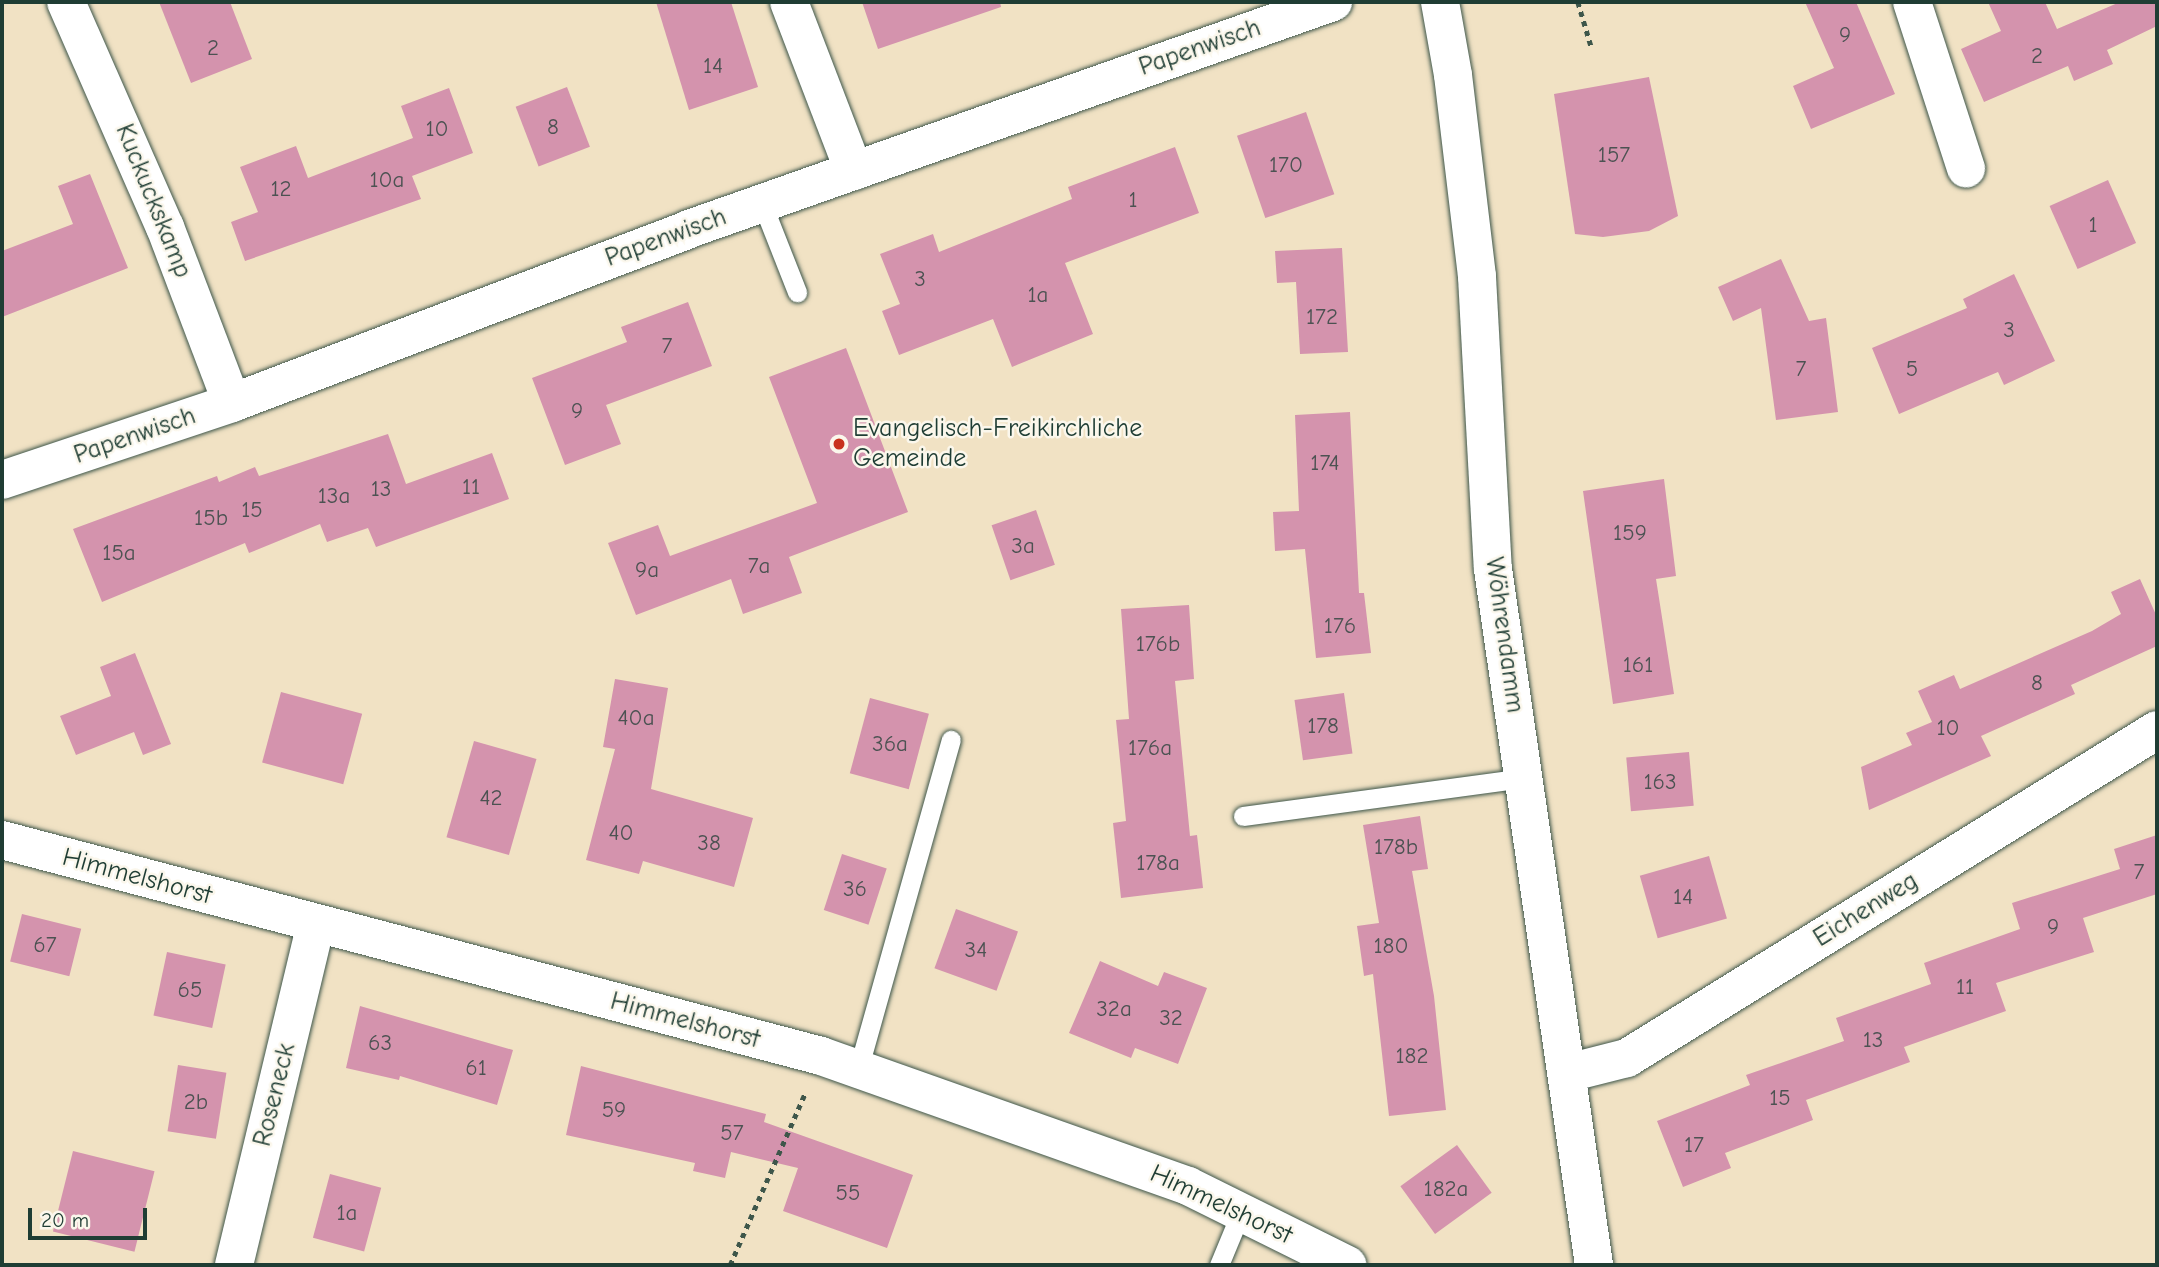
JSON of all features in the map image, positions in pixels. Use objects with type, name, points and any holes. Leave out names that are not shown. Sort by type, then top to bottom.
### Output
[{"type":"street","name":"Kuckuckskamp","points":[[66,2],[165,227],[232,403]]},
{"type":"street","points":[[789,2],[854,171]]},
{"type":"street","name":"Papenwisch","points":[[2,481],[232,403],[762,203],[1333,2]]},
{"type":"street","name":"Wöhrendamm","points":[[1440,2],[1453,75],[1477,277],[1493,569],[1594,1265]]},
{"type":"street","points":[[1912,2],[1966,168]]},
{"type":"street","name":"Eichenweg","points":[[1568,1073],[1627,1058],[2157,730]]},
{"type":"street","name":"Himmelshorst","points":[[2,840],[821,1056],[1046,1133],[1188,1186],[1347,1265]]},
{"type":"street","name":"Roseneck","points":[[234,1265],[316,924]]},
{"type":"lane","points":[[762,203],[797,292]]},
{"type":"lane","points":[[858,1070],[951,740]]},
{"type":"lane","points":[[1243,816],[1524,778]]},
{"type":"lane","points":[[1219,1265],[1241,1212]]},
{"type":"path","points":[[1578,2],[1592,49]]},
{"type":"path","points":[[730,1265],[821,1056]]},
{"type":"building","points":[[159,2],[230,2],[252,59],[191,83]]},
{"type":"building","points":[[656,2],[731,2],[758,87],[689,110]]},
{"type":"building","points":[[862,2],[1000,2],[1001,7],[878,49]]},
{"type":"building","points":[[1805,2],[1856,2],[1895,94],[1811,129],[1793,86],[1834,68]]},
{"type":"building","points":[[1988,2],[2045,2],[2057,29],[2120,2],[2157,2],[2157,26],[2107,50],[2113,64],[2074,81],[2068,66],[1984,102],[1961,49],[2001,31]]},
{"type":"building","points":[[1649,77],[1678,216],[1649,231],[1603,237],[1575,234],[1554,94]]},
{"type":"building","points":[[567,87],[590,147],[539,166],[516,107]]},
{"type":"building","points":[[449,88],[473,153],[412,176],[421,199],[245,261],[231,222],[258,212],[240,167],[296,146],[308,178],[413,138],[401,106]]},
{"type":"building","points":[[1306,112],[1334,194],[1265,218],[1237,136]]},
{"type":"building","points":[[1175,147],[1199,213],[1065,263],[1093,334],[1012,367],[993,319],[899,355],[882,311],[900,304],[880,254],[933,234],[939,252],[1072,199],[1068,187]]},
{"type":"building","points":[[90,174],[128,268],[2,317],[2,251],[73,224],[58,186]]},
{"type":"building","points":[[2108,180],[2136,243],[2078,269],[2050,206]]},
{"type":"building","points":[[1342,248],[1348,352],[1300,354],[1296,282],[1277,283],[1275,251]]},
{"type":"building","points":[[1781,259],[1809,321],[1826,318],[1838,412],[1776,420],[1761,308],[1733,321],[1718,287]]},
{"type":"building","points":[[2014,274],[2055,361],[2004,385],[1998,372],[1899,414],[1872,348],[1967,308],[1963,299]]},
{"type":"building","points":[[688,302],[712,366],[606,405],[621,444],[565,465],[532,378],[627,342],[621,327]]},
{"type":"building","points":[[846,348],[908,512],[789,557],[802,593],[743,614],[731,579],[636,615],[608,543],[658,525],[670,556],[817,503],[769,377]]},
{"type":"building","points":[[1350,412],[1359,593],[1364,593],[1371,653],[1316,658],[1305,549],[1275,551],[1273,512],[1299,511],[1295,415]]},
{"type":"building","points":[[388,434],[406,484],[492,453],[509,499],[376,547],[368,528],[327,542],[320,524],[249,553],[245,543],[102,602],[73,529],[217,476],[219,482],[255,467],[259,476]]},
{"type":"building","points":[[1664,479],[1676,576],[1656,579],[1674,694],[1613,704],[1583,491]]},
{"type":"building","points":[[1036,510],[1055,565],[1010,580],[992,525]]},
{"type":"building","points":[[2140,579],[2157,617],[2157,646],[2071,685],[2075,694],[1981,736],[1991,756],[1869,810],[1861,767],[1912,745],[1906,733],[1932,722],[1918,691],[1954,675],[1960,689],[2092,631],[2121,614],[2111,592]]},
{"type":"building","points":[[1189,605],[1194,679],[1175,681],[1190,836],[1197,835],[1203,888],[1121,898],[1113,823],[1126,821],[1116,720],[1129,719],[1121,609]]},
{"type":"building","points":[[135,653],[171,744],[143,755],[134,732],[76,755],[60,716],[111,696],[100,667]]},
{"type":"building","points":[[615,679],[668,688],[651,789],[753,818],[734,887],[643,861],[639,874],[586,860],[615,749],[603,747]]},
{"type":"building","points":[[281,692],[362,714],[343,784],[262,763]]},
{"type":"building","points":[[1344,693],[1352,753],[1303,760],[1294,700]]},
{"type":"building","points":[[870,698],[929,714],[909,789],[850,773]]},
{"type":"building","points":[[474,741],[536,759],[509,855],[446,837]]},
{"type":"building","points":[[1689,752],[1694,806],[1631,811],[1626,757]]},
{"type":"building","points":[[1420,816],[1428,869],[1412,871],[1434,996],[1446,1110],[1389,1116],[1373,974],[1364,976],[1357,926],[1379,923],[1363,825]]},
{"type":"building","points":[[2157,835],[2157,894],[2083,918],[2094,952],[1996,983],[2006,1011],[1904,1047],[1910,1062],[1806,1100],[1813,1120],[1725,1153],[1731,1168],[1683,1187],[1657,1121],[1750,1085],[1746,1075],[1844,1041],[1836,1018],[1931,984],[1924,963],[2020,929],[2012,903],[2120,869],[2114,849]]},
{"type":"building","points":[[842,854],[887,869],[868,925],[824,910]]},
{"type":"building","points":[[1709,856],[1727,918],[1658,938],[1640,876]]},
{"type":"building","points":[[956,909],[1018,932],[996,991],[934,968]]},
{"type":"building","points":[[22,914],[81,929],[69,976],[10,962]]},
{"type":"building","points":[[167,952],[226,964],[212,1028],[153,1016]]},
{"type":"building","points":[[1100,961],[1158,986],[1164,972],[1207,988],[1178,1064],[1135,1048],[1131,1058],[1069,1033]]},
{"type":"building","points":[[360,1006],[513,1050],[497,1105],[400,1076],[399,1080],[346,1068]]},
{"type":"building","points":[[178,1065],[226,1073],[216,1139],[168,1131]]},
{"type":"building","points":[[581,1066],[766,1114],[764,1122],[913,1175],[887,1248],[783,1211],[798,1168],[731,1152],[725,1178],[693,1171],[695,1163],[566,1135]]},
{"type":"building","points":[[1457,1145],[1492,1193],[1435,1234],[1400,1186]]},
{"type":"building","points":[[73,1151],[155,1171],[134,1252],[53,1232]]},
{"type":"building","points":[[330,1174],[381,1188],[364,1251],[313,1238]]},
{"type":"place","name":"Evangelisch-Freikirchliche Gemeinde","points":[[839,444]]}]
